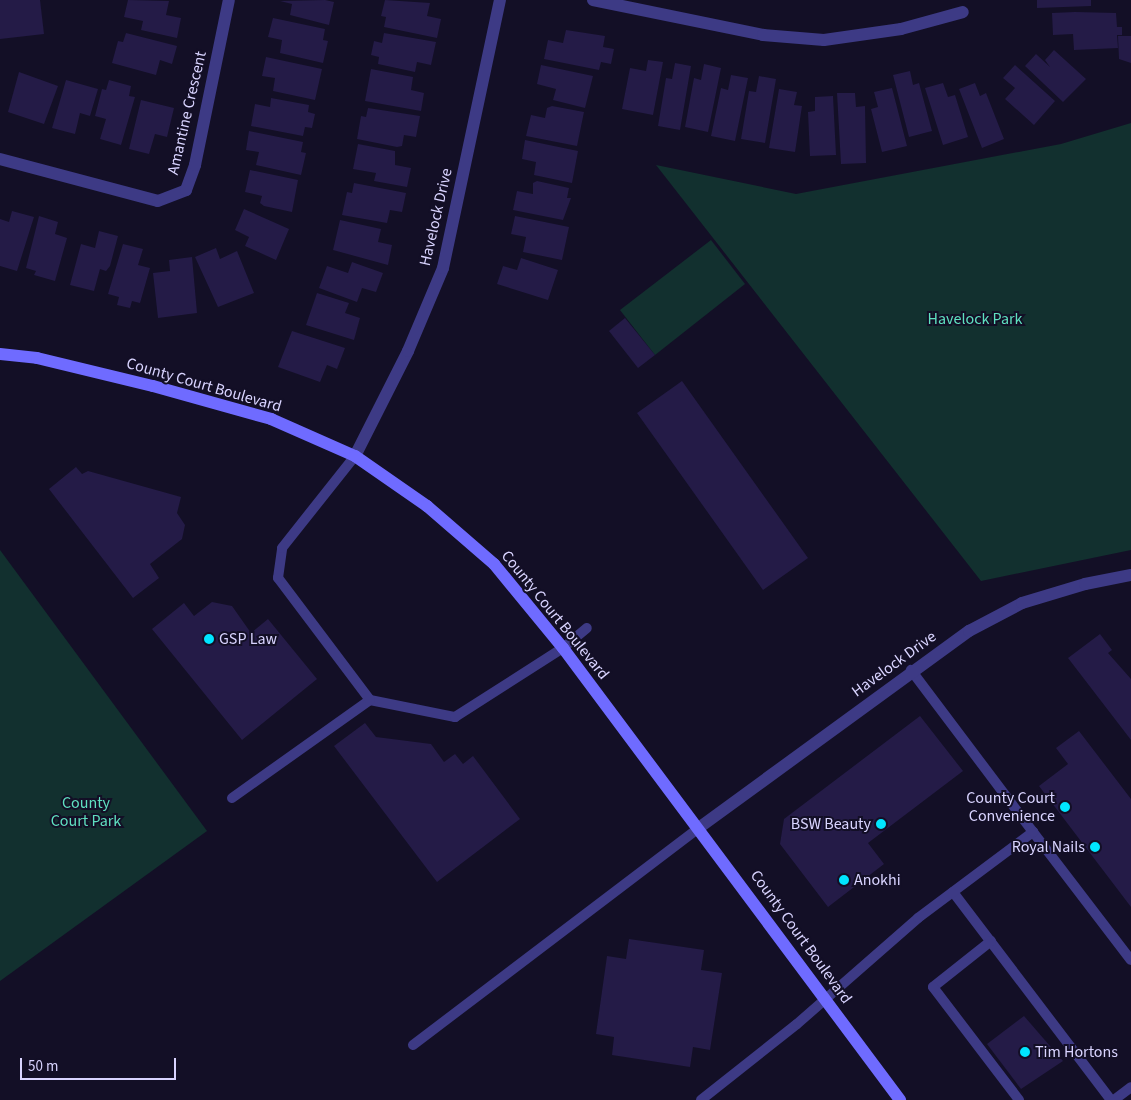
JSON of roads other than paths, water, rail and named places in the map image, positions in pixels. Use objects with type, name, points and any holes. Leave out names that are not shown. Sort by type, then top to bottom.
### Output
[{"type":"street","name":"Amantine Crescent","points":[[0,159],[158,201],[186,190],[195,164],[229,0]]},
{"type":"street","name":"Havelock Drive","points":[[355,456],[408,351],[443,268],[500,0]]},
{"type":"street","points":[[593,0],[763,35],[824,40],[901,29],[963,12]]},
{"type":"street","name":"County Court Boulevard","points":[[0,354],[37,358],[134,381],[271,419],[355,456],[427,506],[494,564],[563,648],[700,827],[900,1100]]},
{"type":"street","name":"Havelock Drive","points":[[700,827],[911,670],[969,631],[1022,603],[1085,584],[1131,576]]},
{"type":"lane","points":[[355,456],[282,548],[278,578],[370,700],[455,717],[563,648],[587,628]]},
{"type":"lane","points":[[911,670],[1131,960]]},
{"type":"lane","points":[[232,798],[370,700]]},
{"type":"lane","points":[[413,1046],[700,827]]},
{"type":"lane","points":[[700,1100],[826,999],[953,892],[1033,832]]},
{"type":"lane","points":[[953,892],[1113,1100],[1131,1087]]},
{"type":"lane","points":[[991,941],[933,987],[1019,1100]]},
{"type":"place","name":"GSP Law","points":[[209,639]]},
{"type":"place","name":"County Court Convenience","points":[[1065,807]]},
{"type":"place","name":"BSW Beauty","points":[[881,824]]},
{"type":"place","name":"Royal Nails","points":[[1095,847]]},
{"type":"place","name":"Anokhi","points":[[844,880]]},
{"type":"place","name":"Tim Hortons","points":[[1025,1052]]},
{"type":"park label","name":"Havelock Park","points":[[975,319]]},
{"type":"park label","name":"County Court Park","points":[[86,812]]}]
